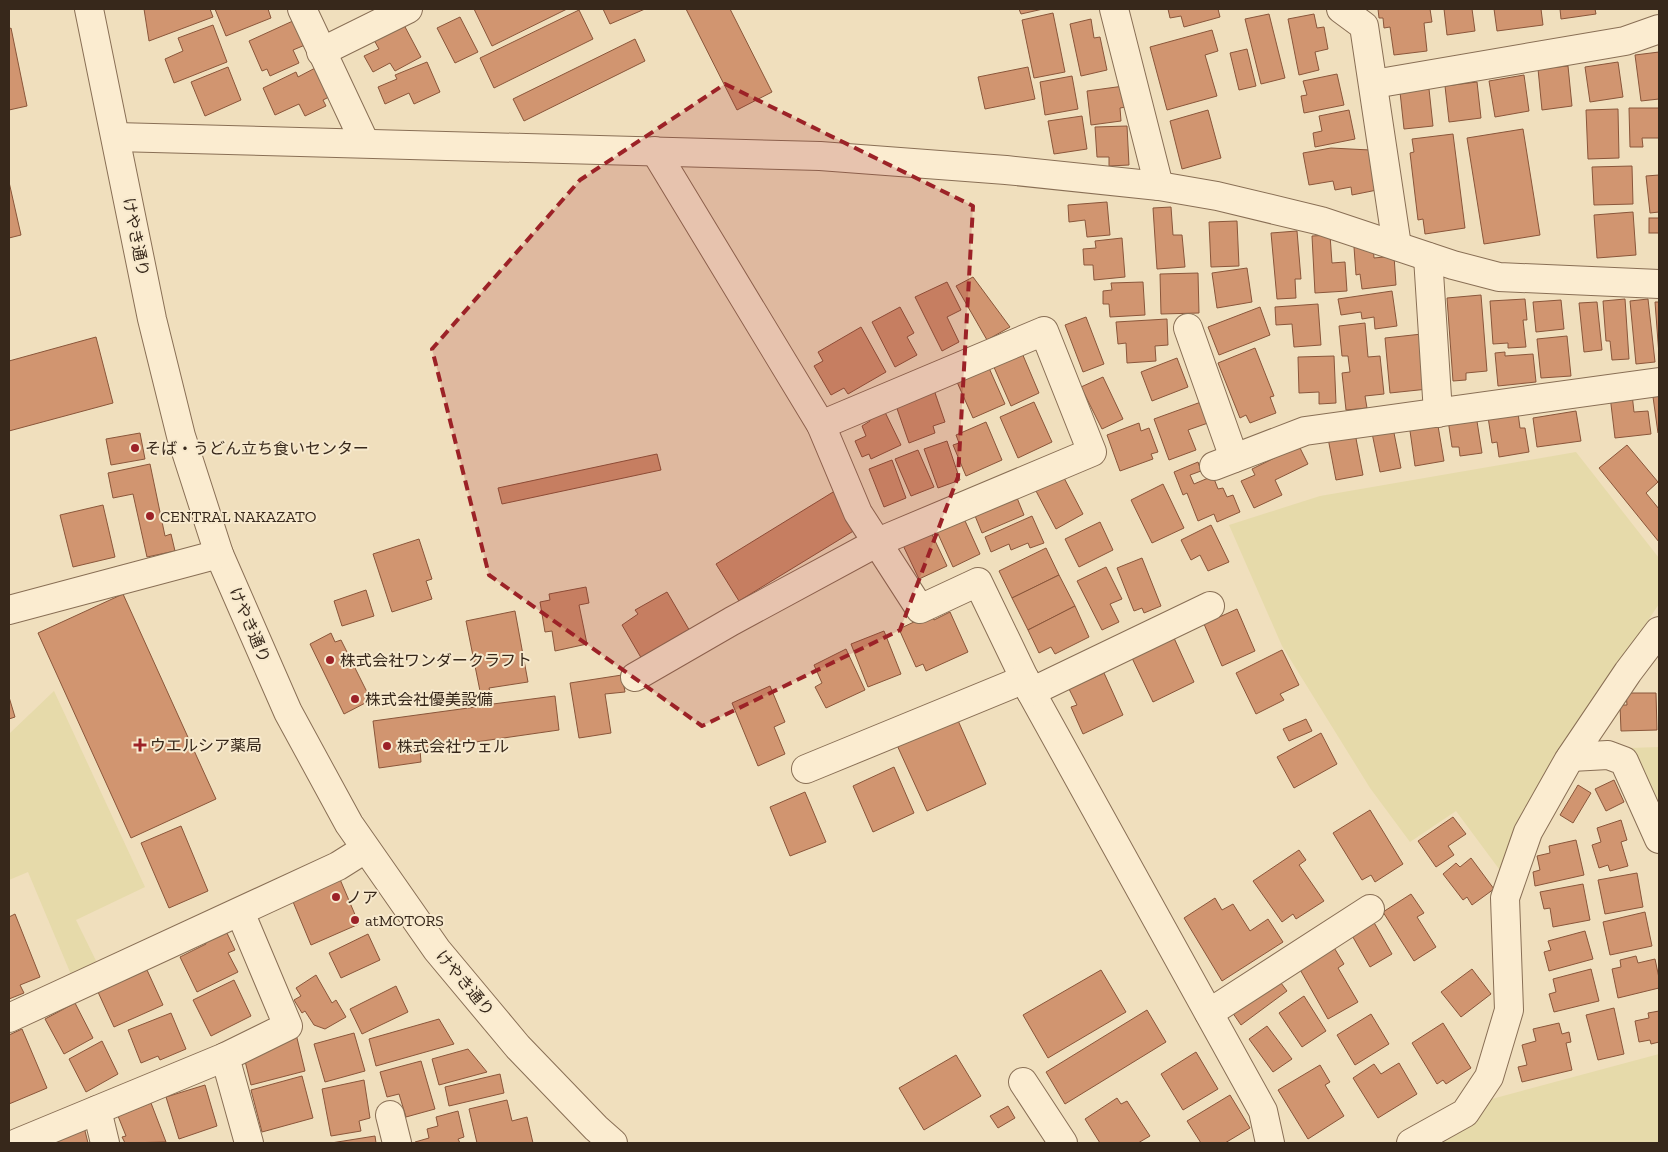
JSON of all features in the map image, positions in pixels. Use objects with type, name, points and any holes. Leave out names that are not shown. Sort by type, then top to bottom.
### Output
[{"type":"street","name":"けやき通り","points":[[89,9],[152,318],[176,418],[219,554],[288,712],[349,824],[437,950],[597,1138]]},
{"type":"street","points":[[302,9],[365,143]]},
{"type":"street","points":[[321,52],[408,9]]},
{"type":"street","points":[[1114,9],[1159,186]]},
{"type":"street","points":[[1341,9],[1364,26],[1397,246]]},
{"type":"street","points":[[1374,84],[1626,41],[1659,28]]},
{"type":"street","points":[[116,137],[820,156],[1006,170],[1159,186],[1217,196],[1312,219],[1428,257],[1499,277],[1659,284]]},
{"type":"street","points":[[655,151],[821,425],[858,513],[920,608],[978,582],[1028,685],[1264,1111],[1270,1143]]},
{"type":"street","points":[[1428,257],[1438,413]]},
{"type":"street","points":[[1188,328],[1224,462],[1306,431],[1659,382]]},
{"type":"street","points":[[635,677],[732,621],[878,542],[1092,452],[1044,331],[821,425]]},
{"type":"street","points":[[9,610],[219,554]]},
{"type":"street","points":[[806,769],[1028,685],[1210,606]]},
{"type":"street","points":[[1411,1143],[1465,1113],[1488,1077],[1510,1010],[1505,898],[1528,832],[1571,757],[1628,672],[1659,631]]},
{"type":"street","points":[[1571,757],[1608,755],[1624,761],[1659,839]]},
{"type":"street","points":[[9,1018],[338,866],[365,849]]},
{"type":"street","points":[[1209,1012],[1370,909]]},
{"type":"street","points":[[18,1143],[225,1057],[288,1026],[240,912]]},
{"type":"street","points":[[225,1057],[249,1143]]},
{"type":"street","points":[[1023,1082],[1063,1143]]},
{"type":"street","points":[[97,1110],[105,1143]]},
{"type":"street","points":[[390,1115],[397,1143]]},
{"type":"highlighted area","points":[[725,84],[973,206],[958,477],[900,630],[702,726],[489,575],[432,349],[580,180]]},
{"type":"shaded area","points":[[1576,452],[1659,558],[1659,604],[1627,652],[1502,873],[1456,811],[1410,842],[1370,788],[1282,646],[1229,525],[1320,496]]},
{"type":"shaded area","points":[[54,691],[145,887],[76,920],[103,975],[75,984],[28,872],[9,880],[9,734]]},
{"type":"shaded area","points":[[1659,747],[1659,816],[1630,748]]},
{"type":"shaded area","points":[[1659,1054],[1659,1143],[1430,1143],[1488,1100]]},
{"type":"building","points":[[144,9],[210,9],[213,17],[149,41]]},
{"type":"building","points":[[215,9],[268,9],[271,18],[226,36]]},
{"type":"building","points":[[474,9],[567,9],[492,46]]},
{"type":"building","points":[[603,9],[645,9],[610,24]]},
{"type":"building","points":[[686,9],[730,9],[772,92],[737,110]]},
{"type":"building","points":[[1019,9],[1043,9],[1021,14]]},
{"type":"building","points":[[1168,9],[1218,9],[1220,17],[1184,27],[1181,16],[1170,18]]},
{"type":"building","points":[[1378,9],[1430,9],[1432,22],[1424,23],[1427,51],[1394,55],[1390,27],[1384,28],[1383,18],[1379,18]]},
{"type":"building","points":[[1444,9],[1472,9],[1475,31],[1447,35]]},
{"type":"building","points":[[1494,9],[1541,9],[1543,25],[1497,31]]},
{"type":"building","points":[[1560,9],[1595,9],[1596,14],[1561,19]]},
{"type":"building","points":[[579,10],[593,39],[494,88],[480,58]]},
{"type":"building","points":[[1053,13],[1065,72],[1034,78],[1022,20]]},
{"type":"building","points":[[1269,14],[1285,78],[1261,84],[1245,19]]},
{"type":"building","points":[[1314,14],[1317,28],[1324,27],[1328,49],[1315,52],[1319,70],[1299,75],[1288,19]]},
{"type":"building","points":[[460,17],[478,52],[455,63],[437,28]]},
{"type":"building","points":[[1091,19],[1094,38],[1100,37],[1107,70],[1081,76],[1070,24]]},
{"type":"building","points":[[295,20],[305,45],[293,50],[299,63],[270,76],[267,69],[262,71],[249,41]]},
{"type":"building","points":[[213,25],[227,62],[174,83],[165,59],[183,51],[178,38]]},
{"type":"building","points":[[404,25],[421,57],[395,71],[390,63],[373,72],[364,56],[379,49],[374,40]]},
{"type":"building","points":[[11,28],[27,106],[9,110],[9,29]]},
{"type":"building","points":[[1212,30],[1218,51],[1205,55],[1217,96],[1167,110],[1150,47]]},
{"type":"building","points":[[635,39],[645,61],[524,121],[513,99]]},
{"type":"building","points":[[1247,49],[1256,86],[1239,90],[1230,53]]},
{"type":"building","points":[[1659,52],[1659,99],[1641,101],[1635,55]]},
{"type":"building","points":[[427,62],[440,92],[414,104],[409,93],[385,104],[378,87],[397,79],[395,75]]},
{"type":"building","points":[[1618,62],[1623,97],[1590,102],[1585,67]]},
{"type":"building","points":[[319,66],[333,95],[323,100],[326,106],[305,116],[299,104],[275,115],[263,88],[296,72],[298,77]]},
{"type":"building","points":[[1568,66],[1572,106],[1542,110],[1538,69]]},
{"type":"building","points":[[228,67],[241,100],[205,116],[191,82]]},
{"type":"building","points":[[1028,67],[1035,99],[985,109],[978,77]]},
{"type":"building","points":[[1337,74],[1344,105],[1304,113],[1301,96],[1307,95],[1303,81]]},
{"type":"building","points":[[1524,75],[1529,111],[1495,117],[1489,81]]},
{"type":"building","points":[[1072,76],[1078,109],[1045,115],[1040,82]]},
{"type":"building","points":[[1477,82],[1481,118],[1449,122],[1445,86]]},
{"type":"building","points":[[1124,86],[1126,107],[1120,108],[1121,121],[1091,125],[1087,91]]},
{"type":"building","points":[[1429,89],[1433,126],[1404,129],[1400,92]]},
{"type":"building","points":[[1629,108],[1659,108],[1659,138],[1642,138],[1643,147],[1630,147]]},
{"type":"building","points":[[1618,109],[1619,158],[1588,159],[1586,110]]},
{"type":"building","points":[[1208,110],[1221,158],[1182,169],[1170,121]]},
{"type":"building","points":[[1349,110],[1355,139],[1315,147],[1313,133],[1322,131],[1319,116]]},
{"type":"building","points":[[1082,116],[1087,149],[1054,154],[1048,121]]},
{"type":"building","points":[[1127,126],[1129,165],[1109,166],[1109,157],[1097,157],[1095,127]]},
{"type":"building","points":[[1523,129],[1540,235],[1484,244],[1467,138]]},
{"type":"building","points":[[1453,134],[1465,228],[1425,234],[1423,219],[1418,220],[1410,153],[1414,152],[1412,139]]},
{"type":"building","points":[[1331,148],[1370,150],[1377,190],[1352,195],[1351,187],[1335,190],[1333,181],[1309,185],[1303,153]]},
{"type":"building","points":[[1632,166],[1633,204],[1594,205],[1592,167]]},
{"type":"building","points":[[1659,175],[1659,212],[1650,213],[1646,176]]},
{"type":"building","points":[[9,182],[21,235],[9,238]]},
{"type":"building","points":[[1107,202],[1110,235],[1087,237],[1085,220],[1069,222],[1068,205]]},
{"type":"building","points":[[1171,207],[1173,235],[1182,235],[1185,267],[1157,269],[1153,208]]},
{"type":"building","points":[[1633,212],[1636,255],[1597,258],[1594,215]]},
{"type":"building","points":[[1649,218],[1659,218],[1659,233],[1649,233]]},
{"type":"building","points":[[1237,221],[1239,266],[1211,267],[1209,222]]},
{"type":"building","points":[[1297,231],[1301,279],[1295,279],[1296,298],[1277,299],[1271,233]]},
{"type":"building","points":[[1330,235],[1332,263],[1345,262],[1347,291],[1315,293],[1312,236]]},
{"type":"building","points":[[1122,238],[1125,277],[1094,280],[1093,265],[1084,265],[1083,249],[1096,248],[1095,241]]},
{"type":"building","points":[[1373,245],[1374,258],[1394,256],[1396,285],[1362,289],[1360,274],[1356,275],[1354,247]]},
{"type":"building","points":[[1247,268],[1252,302],[1217,308],[1212,273]]},
{"type":"building","points":[[1198,273],[1199,313],[1161,314],[1160,274]]},
{"type":"building","points":[[973,277],[1010,327],[987,340],[956,286]]},
{"type":"building","points":[[947,282],[961,310],[947,317],[959,342],[942,351],[915,297]]},
{"type":"building","points":[[1143,282],[1145,315],[1110,317],[1109,304],[1103,304],[1103,291],[1112,290],[1111,283]]},
{"type":"building","points":[[1392,291],[1397,326],[1375,329],[1374,317],[1362,319],[1361,312],[1341,315],[1338,299]]},
{"type":"building","points":[[1481,295],[1487,371],[1466,373],[1466,380],[1453,381],[1447,298]]},
{"type":"building","points":[[1525,299],[1527,320],[1523,320],[1526,347],[1508,348],[1508,343],[1493,344],[1490,301]]},
{"type":"building","points":[[1625,299],[1629,359],[1612,360],[1610,341],[1606,341],[1603,301]]},
{"type":"building","points":[[1648,299],[1655,362],[1636,364],[1630,301]]},
{"type":"building","points":[[1561,300],[1564,329],[1536,332],[1533,302]]},
{"type":"building","points":[[1597,302],[1602,350],[1584,352],[1579,303]]},
{"type":"building","points":[[1655,302],[1659,302],[1659,355]]},
{"type":"building","points":[[1318,304],[1321,345],[1294,347],[1292,324],[1276,325],[1275,307]]},
{"type":"building","points":[[900,307],[914,333],[907,337],[917,355],[895,367],[872,322]]},
{"type":"building","points":[[1260,307],[1270,335],[1219,355],[1208,327]]},
{"type":"building","points":[[1086,317],[1104,364],[1083,372],[1065,325]]},
{"type":"building","points":[[1167,319],[1168,345],[1155,346],[1156,361],[1127,363],[1126,343],[1118,344],[1116,322]]},
{"type":"building","points":[[1365,323],[1368,357],[1380,356],[1384,394],[1365,396],[1367,408],[1346,410],[1342,373],[1350,372],[1348,356],[1342,356],[1339,326]]},
{"type":"building","points":[[861,327],[886,372],[848,394],[844,388],[831,395],[814,366],[823,361],[818,352]]},
{"type":"building","points":[[1422,334],[1428,389],[1390,393],[1385,338]]},
{"type":"building","points":[[1567,336],[1571,376],[1541,378],[1537,339]]},
{"type":"building","points":[[96,337],[113,403],[9,431],[9,361]]},
{"type":"building","points":[[1255,348],[1274,396],[1270,397],[1276,413],[1250,423],[1246,415],[1240,418],[1218,363]]},
{"type":"building","points":[[1505,352],[1505,356],[1533,354],[1536,382],[1498,386],[1495,353]]},
{"type":"building","points":[[1022,353],[1039,393],[1011,406],[993,365]]},
{"type":"building","points":[[1334,356],[1336,403],[1319,404],[1319,392],[1299,393],[1298,357]]},
{"type":"building","points":[[1177,358],[1188,387],[1152,401],[1141,372]]},
{"type":"building","points":[[989,368],[1005,404],[973,418],[957,382]]},
{"type":"building","points":[[1103,377],[1123,419],[1102,429],[1081,387]]},
{"type":"building","points":[[933,387],[945,422],[933,426],[935,433],[909,443],[894,400]]},
{"type":"building","points":[[1632,394],[1634,412],[1648,411],[1651,434],[1615,438],[1610,396]]},
{"type":"building","points":[[1659,396],[1659,433],[1658,433],[1653,397]]},
{"type":"building","points":[[1034,402],[1052,442],[1018,458],[1000,417]]},
{"type":"building","points":[[1201,402],[1208,423],[1188,430],[1196,450],[1169,460],[1154,419]]},
{"type":"building","points":[[883,408],[901,445],[871,459],[869,454],[862,457],[855,441],[866,436],[862,426],[870,421],[868,416]]},
{"type":"building","points":[[1576,411],[1581,441],[1537,447],[1533,418]]},
{"type":"building","points":[[1518,413],[1520,428],[1525,428],[1529,452],[1499,457],[1497,442],[1492,443],[1488,417]]},
{"type":"building","points":[[1476,415],[1482,453],[1460,456],[1459,447],[1452,447],[1448,420]]},
{"type":"building","points":[[1437,420],[1444,461],[1415,466],[1409,424]]},
{"type":"building","points":[[986,422],[1002,460],[966,476],[953,445],[959,443],[956,435]]},
{"type":"building","points":[[1139,423],[1141,431],[1149,428],[1158,452],[1151,454],[1153,459],[1120,471],[1107,435]]},
{"type":"building","points":[[1354,428],[1363,475],[1336,480],[1327,433]]},
{"type":"building","points":[[1393,428],[1401,468],[1380,472],[1372,433]]},
{"type":"building","points":[[140,433],[145,459],[111,465],[106,439]]},
{"type":"building","points":[[947,441],[960,480],[938,488],[924,449]]},
{"type":"building","points":[[1627,445],[1658,482],[1646,493],[1659,509],[1659,542],[1599,468]]},
{"type":"building","points":[[1299,446],[1308,464],[1275,480],[1282,495],[1254,508],[1241,481],[1255,475],[1252,469]]},
{"type":"building","points":[[918,450],[934,487],[911,496],[895,459]]},
{"type":"building","points":[[657,454],[661,470],[502,504],[498,488]]},
{"type":"building","points":[[892,460],[906,498],[884,507],[869,469]]},
{"type":"building","points":[[1198,462],[1201,471],[1190,475],[1194,484],[1213,476],[1218,489],[1223,488],[1227,497],[1233,495],[1240,512],[1217,522],[1214,514],[1198,521],[1187,493],[1183,495],[1174,472]]},
{"type":"building","name":"CENTRAL NAKAZATO","points":[[150,464],[165,536],[171,534],[175,551],[147,557],[133,494],[113,498],[108,473]]},
{"type":"building","points":[[1063,476],[1083,514],[1056,529],[1036,491]]},
{"type":"building","points":[[1163,484],[1184,528],[1152,543],[1131,500]]},
{"type":"building","points":[[1013,488],[1024,515],[982,533],[971,506]]},
{"type":"building","points":[[838,489],[860,527],[739,601],[716,564]]},
{"type":"building","points":[[103,505],[115,557],[73,567],[60,515]]},
{"type":"building","points":[[961,512],[980,554],[953,567],[934,525]]},
{"type":"building","points":[[1032,516],[1044,543],[1030,548],[1028,543],[1011,550],[1009,544],[991,552],[985,537]]},
{"type":"building","points":[[1100,522],[1113,550],[1079,567],[1065,539]]},
{"type":"building","points":[[1211,525],[1229,562],[1208,571],[1200,555],[1191,560],[1181,540]]},
{"type":"building","points":[[928,526],[947,566],[919,579],[900,539]]},
{"type":"building","points":[[419,539],[432,579],[426,581],[432,599],[392,612],[373,554]]},
{"type":"building","points":[[1046,548],[1059,575],[1012,598],[999,571]]},
{"type":"building","points":[[1142,558],[1161,606],[1144,613],[1142,608],[1134,611],[1117,568]]},
{"type":"building","points":[[1106,567],[1122,599],[1110,604],[1119,622],[1102,630],[1077,581]]},
{"type":"building","points":[[1059,575],[1075,606],[1028,630],[1012,598]]},
{"type":"building","points":[[586,587],[589,603],[579,605],[587,644],[555,651],[552,631],[545,632],[540,602],[550,600],[549,594]]},
{"type":"building","points":[[366,590],[374,616],[342,626],[334,601]]},
{"type":"building","points":[[667,592],[691,633],[643,661],[622,625],[638,614],[635,610]]},
{"type":"building","name":"ウエルシア薬局","points":[[123,594],[216,799],[131,838],[38,633]]},
{"type":"building","points":[[1075,606],[1089,637],[1055,654],[1051,647],[1039,653],[1028,630]]},
{"type":"building","points":[[1237,609],[1255,651],[1222,666],[1204,624]]},
{"type":"building","points":[[515,611],[528,682],[489,688],[493,704],[555,696],[559,730],[420,750],[421,762],[379,768],[373,721],[483,706],[466,621]]},
{"type":"building","points":[[950,612],[968,652],[926,671],[923,664],[916,667],[899,629],[931,614],[934,620]]},
{"type":"building","points":[[884,631],[901,674],[868,687],[851,644]]},
{"type":"building","points":[[331,633],[335,642],[341,640],[371,700],[344,714],[310,644]]},
{"type":"building","points":[[1174,638],[1194,682],[1153,702],[1132,658]]},
{"type":"building","points":[[846,649],[865,690],[826,708],[815,687],[822,683],[814,665]]},
{"type":"building","points":[[1282,650],[1299,685],[1280,694],[1284,700],[1256,714],[1236,673]]},
{"type":"building","points":[[1104,673],[1123,715],[1083,734],[1071,707],[1077,705],[1069,689]]},
{"type":"building","points":[[622,675],[625,692],[605,694],[611,733],[579,738],[570,683]]},
{"type":"building","points":[[770,686],[785,722],[774,727],[785,754],[758,766],[732,703]]},
{"type":"building","points":[[1626,693],[1656,693],[1657,730],[1621,731],[1620,705],[1627,705]]},
{"type":"building","points":[[9,697],[15,717],[9,719]]},
{"type":"building","points":[[956,716],[986,784],[927,811],[896,743]]},
{"type":"building","points":[[1306,719],[1312,731],[1289,741],[1283,729]]},
{"type":"building","points":[[1321,733],[1337,764],[1294,788],[1277,757]]},
{"type":"building","points":[[894,767],[914,813],[873,832],[853,786]]},
{"type":"building","points":[[1614,780],[1624,802],[1606,811],[1595,789]]},
{"type":"building","points":[[1578,785],[1591,793],[1573,823],[1560,815]]},
{"type":"building","points":[[805,792],[826,842],[790,856],[770,807]]},
{"type":"building","points":[[1370,810],[1403,864],[1375,882],[1371,875],[1362,880],[1333,833]]},
{"type":"building","points":[[1453,817],[1466,834],[1448,846],[1454,855],[1436,867],[1418,841]]},
{"type":"building","points":[[1621,820],[1627,840],[1621,842],[1628,866],[1610,871],[1608,865],[1599,868],[1592,845],[1601,842],[1597,828]]},
{"type":"building","points":[[181,826],[208,891],[169,908],[141,843]]},
{"type":"building","points":[[1576,840],[1584,875],[1535,886],[1533,872],[1540,870],[1537,856],[1550,853],[1549,846]]},
{"type":"building","points":[[1299,850],[1306,860],[1299,865],[1324,901],[1296,919],[1293,914],[1282,922],[1253,881]]},
{"type":"building","points":[[1471,858],[1494,889],[1472,905],[1467,897],[1463,900],[1443,874],[1456,863],[1460,867]]},
{"type":"building","points":[[1637,873],[1643,907],[1605,914],[1598,880]]},
{"type":"building","points":[[339,877],[359,924],[311,945],[291,897]]},
{"type":"building","points":[[1583,884],[1590,920],[1553,927],[1550,908],[1544,909],[1540,892]]},
{"type":"building","points":[[1411,894],[1424,913],[1417,917],[1436,947],[1414,961],[1383,912]]},
{"type":"building","points":[[1215,898],[1222,910],[1233,904],[1250,931],[1268,919],[1283,942],[1222,981],[1184,918]]},
{"type":"building","points":[[1645,912],[1652,946],[1610,955],[1603,922]]},
{"type":"building","points":[[15,914],[40,977],[20,985],[24,993],[9,999],[9,917]]},
{"type":"building","points":[[1372,919],[1392,954],[1370,967],[1350,932]]},
{"type":"building","points":[[226,931],[235,950],[228,953],[238,972],[197,992],[180,957]]},
{"type":"building","points":[[1585,931],[1593,959],[1549,971],[1544,952],[1551,950],[1548,941]]},
{"type":"building","points":[[368,934],[380,960],[341,978],[329,953]]},
{"type":"building","points":[[1333,946],[1344,964],[1338,968],[1358,1002],[1328,1019],[1298,966]]},
{"type":"building","points":[[1636,956],[1638,963],[1655,959],[1659,988],[1618,998],[1612,969],[1621,967],[1620,960]]},
{"type":"building","points":[[1472,969],[1491,994],[1461,1017],[1441,992]]},
{"type":"building","points":[[1591,969],[1599,1001],[1554,1012],[1549,994],[1556,992],[1553,979]]},
{"type":"building","points":[[147,970],[163,1005],[114,1027],[98,992]]},
{"type":"building","points":[[1101,970],[1126,1012],[1048,1058],[1023,1015]]},
{"type":"building","points":[[316,975],[332,1003],[336,1000],[346,1017],[325,1029],[314,1025],[305,1011],[302,1013],[294,1000],[301,996],[296,988]]},
{"type":"building","points":[[1275,975],[1287,991],[1241,1025],[1230,1009]]},
{"type":"building","points":[[234,980],[251,1016],[211,1036],[193,1000]]},
{"type":"building","points":[[396,986],[408,1012],[362,1034],[350,1009]]},
{"type":"building","points":[[1304,996],[1326,1031],[1302,1047],[1279,1013]]},
{"type":"building","points":[[75,1003],[93,1038],[64,1054],[45,1019]]},
{"type":"building","points":[[1614,1008],[1624,1054],[1598,1060],[1586,1015]]},
{"type":"building","points":[[1147,1010],[1166,1042],[1065,1104],[1046,1072]]},
{"type":"building","points":[[1659,1011],[1659,1042],[1651,1044],[1650,1040],[1639,1042],[1635,1021],[1649,1018],[1648,1013]]},
{"type":"building","points":[[171,1013],[186,1049],[160,1060],[158,1056],[141,1063],[128,1030]]},
{"type":"building","points":[[1371,1014],[1389,1044],[1355,1065],[1337,1035]]},
{"type":"building","points":[[439,1019],[454,1044],[376,1066],[369,1039]]},
{"type":"building","points":[[1443,1023],[1471,1068],[1446,1084],[1443,1080],[1437,1084],[1412,1043]]},
{"type":"building","points":[[1559,1023],[1562,1034],[1569,1032],[1571,1042],[1566,1043],[1572,1070],[1522,1082],[1518,1067],[1527,1065],[1522,1045],[1536,1041],[1533,1029]]},
{"type":"building","points":[[1267,1026],[1292,1059],[1273,1072],[1249,1039]]},
{"type":"building","points":[[22,1029],[47,1088],[9,1104],[9,1035]]},
{"type":"building","points":[[354,1033],[365,1071],[325,1082],[314,1044]]},
{"type":"building","points":[[296,1034],[305,1071],[251,1085],[245,1061]]},
{"type":"building","points":[[102,1041],[118,1074],[86,1092],[69,1059]]},
{"type":"building","points":[[468,1049],[487,1072],[439,1085],[432,1059]]},
{"type":"building","points":[[1196,1052],[1218,1089],[1183,1110],[1161,1074]]},
{"type":"building","points":[[956,1055],[981,1096],[924,1130],[899,1088]]},
{"type":"building","points":[[421,1061],[435,1109],[406,1117],[399,1094],[387,1097],[380,1072]]},
{"type":"building","points":[[1399,1063],[1417,1094],[1378,1118],[1353,1078],[1374,1064],[1381,1074]]},
{"type":"building","points":[[1320,1065],[1330,1082],[1325,1085],[1344,1116],[1308,1139],[1278,1090]]},
{"type":"building","points":[[500,1074],[504,1093],[449,1106],[445,1087]]},
{"type":"building","points":[[302,1076],[313,1118],[262,1132],[251,1090]]},
{"type":"building","points":[[364,1080],[370,1118],[359,1121],[361,1131],[331,1136],[322,1089]]},
{"type":"building","points":[[205,1085],[217,1126],[179,1139],[166,1097]]},
{"type":"building","points":[[1230,1095],[1250,1128],[1225,1143],[1201,1143],[1187,1121]]},
{"type":"building","points":[[1117,1098],[1121,1104],[1127,1101],[1150,1136],[1138,1143],[1100,1143],[1085,1119]]},
{"type":"building","points":[[507,1100],[512,1121],[527,1117],[533,1143],[477,1143],[469,1109]]},
{"type":"building","points":[[151,1103],[166,1142],[125,1143],[122,1137],[126,1136],[118,1116]]},
{"type":"building","points":[[1008,1106],[1015,1118],[998,1128],[990,1116]]},
{"type":"building","points":[[458,1111],[464,1137],[458,1139],[460,1143],[415,1143],[429,1138],[427,1129],[438,1126],[436,1117]]},
{"type":"building","points":[[84,1127],[88,1143],[52,1143]]},
{"type":"building","points":[[375,1136],[376,1143],[331,1143]]},
{"type":"place","name":"そば・うどん立ち食いセンター","points":[[135,448]]},
{"type":"place","name":"CENTRAL NAKAZATO","points":[[150,516]]},
{"type":"place","name":"株式会社ワンダークラフト","points":[[330,660]]},
{"type":"place","name":"株式会社優美設備","points":[[355,699]]},
{"type":"place","name":"ウエルシア薬局","points":[[140,745]]},
{"type":"place","name":"株式会社ウェル","points":[[387,746]]},
{"type":"place","name":"ノア","points":[[336,897]]},
{"type":"place","name":"atMOTORS","points":[[355,920]]}]
